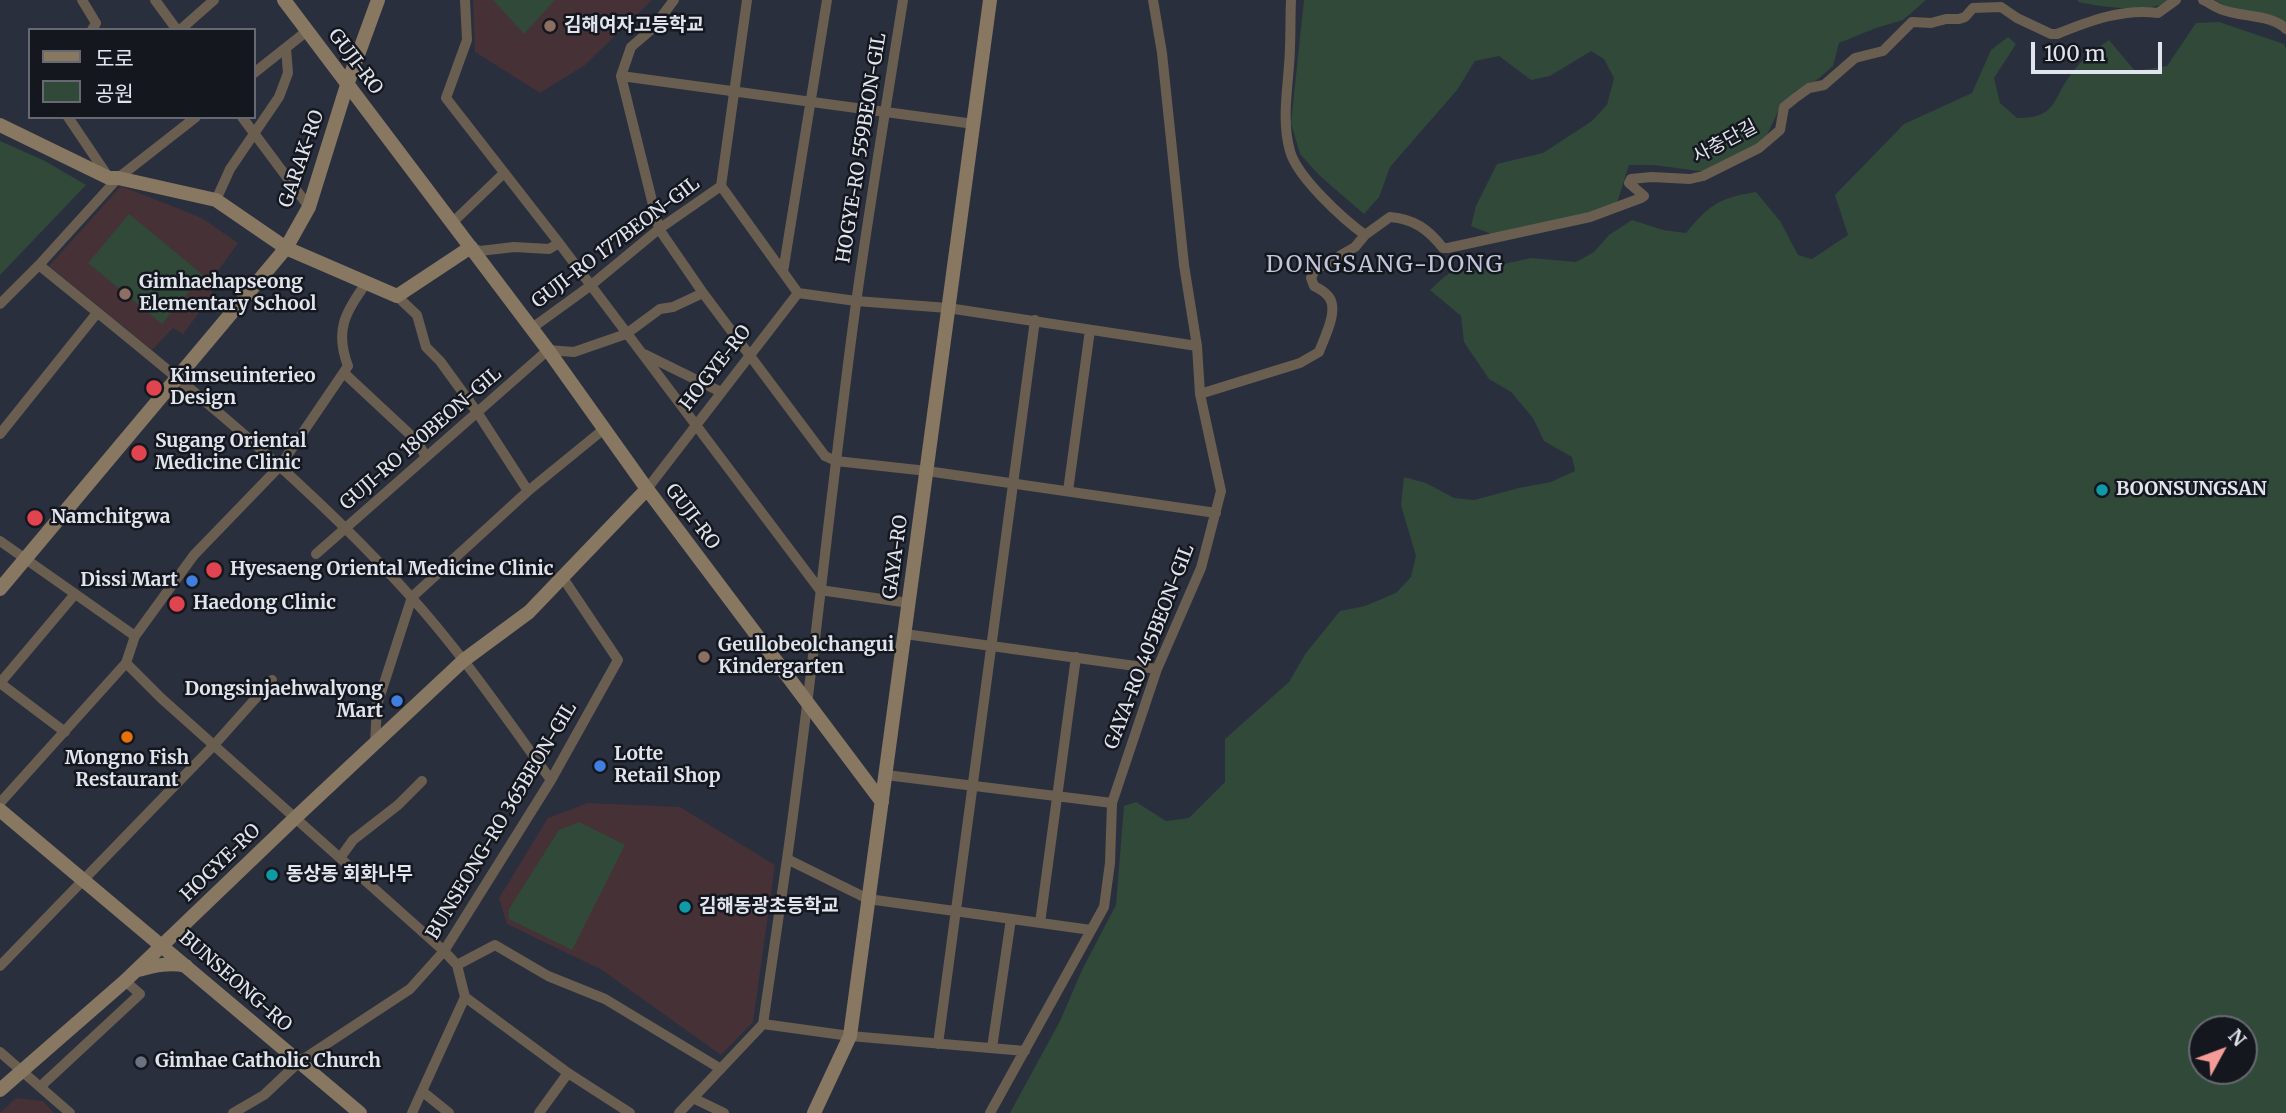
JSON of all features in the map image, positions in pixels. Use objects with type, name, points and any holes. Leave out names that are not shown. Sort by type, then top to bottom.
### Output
[{"type":"main road","name":"GUJI-RO","points":[[284,0],[532,328],[647,489],[882,802]]},
{"type":"main road","name":"GARAK-RO","points":[[0,589],[285,248],[309,207],[347,85],[378,0]]},
{"type":"main road","name":"GAYA-RO","points":[[814,1113],[850,1036],[990,0]]},
{"type":"main road","points":[[0,125],[113,178],[216,200],[285,248],[397,296],[471,247]]},
{"type":"main road","name":"HOGYE-RO","points":[[0,1090],[131,976],[464,660],[529,612],[647,489]]},
{"type":"main road","name":"BUNSEONG-RO","points":[[0,810],[360,1113]]},
{"type":"main road","points":[[131,976],[160,965],[187,966]]},
{"type":"street","points":[[82,0],[96,23],[93,28]]},
{"type":"street","points":[[155,0],[177,28]]},
{"type":"street","points":[[181,28],[214,0]]},
{"type":"street","points":[[465,0],[467,40],[446,97],[820,590],[909,603]]},
{"type":"street","points":[[674,0],[652,29],[631,47],[621,76],[659,229],[703,293],[825,456],[836,461],[927,471],[1216,513]]},
{"type":"street","points":[[747,0],[721,186],[798,293],[856,301],[948,308],[1197,346]]},
{"type":"street","points":[[783,272],[827,0]]},
{"type":"street","name":"HOGYE-RO 559BEON-GIL","points":[[809,705],[820,590],[856,301],[903,0]]},
{"type":"street","name":"GAYA-RO 405BEON-GIL","points":[[990,1113],[1104,907],[1110,863],[1112,803],[1157,669],[1201,568],[1221,491],[1200,394],[1197,346],[1184,265],[1162,53],[1153,0]]},
{"type":"street","points":[[1200,394],[1300,363],[1319,352],[1333,306],[1330,297],[1314,286],[1311,278],[1315,270],[1355,247],[1365,235],[1315,190],[1299,171],[1290,154],[1285,103],[1291,0]]},
{"type":"street","name":"사충단길","points":[[1365,235],[1390,217],[1408,219],[1434,236],[1443,248],[1448,248],[1590,217],[1644,196],[1629,183],[1636,178],[1690,179],[1703,176],[1759,148],[1780,130],[1784,107],[1810,88],[1824,85],[1855,58],[1883,51],[1912,22],[1931,23],[1959,19],[1965,17],[1973,8],[2001,7],[2017,18],[2051,34],[2057,34],[2107,16],[2145,11],[2158,13],[2176,0]]},
{"type":"street","points":[[2203,0],[2223,10],[2274,20],[2286,29]]},
{"type":"street","points":[[256,71],[307,31]]},
{"type":"street","points":[[216,200],[230,169],[279,97],[288,73],[286,48]]},
{"type":"street","points":[[621,76],[974,124]]},
{"type":"street","points":[[69,119],[113,178]]},
{"type":"street","points":[[0,304],[39,265],[113,178],[193,119]]},
{"type":"street","points":[[244,119],[309,207]]},
{"type":"street","points":[[452,223],[504,173]]},
{"type":"street","name":"GUJI-RO 177BEON-GIL","points":[[532,328],[590,286],[659,229],[721,186]]},
{"type":"street","points":[[471,247],[480,251],[514,247],[549,249],[559,243]]},
{"type":"street","points":[[39,265],[281,466],[345,529],[412,597],[464,660],[551,780]]},
{"type":"street","points":[[0,803],[126,663],[135,636],[194,555],[281,466],[348,366],[343,353],[342,324],[367,282]]},
{"type":"street","points":[[548,350],[575,352],[626,334],[660,309],[673,307],[703,293]]},
{"type":"street","name":"HOGYE-RO","points":[[647,489],[798,293]]},
{"type":"street","points":[[397,296],[417,315],[426,347],[440,361],[477,412],[528,491]]},
{"type":"street","points":[[0,434],[97,313]]},
{"type":"street","points":[[938,1044],[1035,320]]},
{"type":"street","points":[[1068,491],[1090,330]]},
{"type":"street","name":"GUJI-RO 180BEON-GIL","points":[[316,554],[548,350]]},
{"type":"street","points":[[640,353],[721,392]]},
{"type":"street","points":[[344,373],[417,441],[426,457]]},
{"type":"street","points":[[374,744],[377,705],[412,597],[528,491],[604,429]]},
{"type":"street","points":[[0,541],[135,636]]},
{"type":"street","name":"BUNSEONG-RO 365BEON-GIL","points":[[233,1113],[264,1095],[299,1062],[410,989],[444,951],[551,780],[618,660],[563,579]]},
{"type":"street","points":[[65,732],[0,683],[75,594]]},
{"type":"street","points":[[905,634],[1157,669]]},
{"type":"street","points":[[1040,923],[1076,657]]},
{"type":"street","points":[[126,663],[161,698],[457,965],[464,997],[412,1113]]},
{"type":"street","points":[[0,966],[215,744],[272,680]]},
{"type":"street","points":[[679,1113],[763,1024],[809,705]]},
{"type":"street","points":[[887,775],[1112,803]]},
{"type":"street","points":[[340,858],[353,839],[398,805],[422,780]]},
{"type":"street","points":[[787,859],[868,899],[1091,930]]},
{"type":"street","points":[[992,1048],[1011,919]]},
{"type":"street","points":[[457,965],[495,945],[548,976],[605,999],[722,1069]]},
{"type":"street","points":[[41,1086],[140,994],[131,976]]},
{"type":"street","points":[[464,997],[568,1073],[630,1113]]},
{"type":"street","points":[[763,1024],[850,1036],[1025,1051]]},
{"type":"street","points":[[0,1052],[70,1113]]},
{"type":"street","points":[[539,1113],[568,1073]]},
{"type":"street","points":[[423,1092],[449,1113]]},
{"type":"street","points":[[694,1098],[724,1113]]},
{"type":"shaded area","name":"김해여자고등학교","points":[[473,0],[652,0],[585,65],[540,93],[475,52]]},
{"type":"shaded area","name":"Gimhaehapseong Elementary School","points":[[121,186],[202,218],[238,243],[207,286],[213,294],[183,334],[173,328],[152,350],[49,266]]},
{"type":"shaded area","points":[[588,803],[680,807],[775,865],[753,1022],[721,1055],[602,970],[507,924],[499,898],[548,818]]},
{"type":"shaded area","points":[[16,1098],[43,1101],[54,1113],[0,1113]]},
{"type":"green space","points":[[493,0],[555,0],[524,34]]},
{"type":"green space","points":[[1304,0],[1926,0],[1903,20],[1839,43],[1833,66],[1812,84],[1795,91],[1782,103],[1765,139],[1713,173],[1654,165],[1629,165],[1616,206],[1586,216],[1494,235],[1471,226],[1476,206],[1497,164],[1543,153],[1592,121],[1607,105],[1614,78],[1604,59],[1591,51],[1550,76],[1531,80],[1499,56],[1475,61],[1457,90],[1390,167],[1379,197],[1364,214],[1320,176],[1300,154],[1291,123]]},
{"type":"green space","points":[[2078,0],[2171,0],[2151,7],[2126,8],[2088,4]]},
{"type":"green space","points":[[2286,0],[2286,33],[2216,1]]},
{"type":"green space","points":[[2219,22],[2284,44],[2286,49],[2286,1113],[1010,1113],[1060,1021],[1082,970],[1116,905],[1124,806],[1136,802],[1166,821],[1189,818],[1225,782],[1225,739],[1289,682],[1306,653],[1340,611],[1365,606],[1396,593],[1411,577],[1416,556],[1401,505],[1404,477],[1426,483],[1454,498],[1474,500],[1551,482],[1575,471],[1572,457],[1544,441],[1533,418],[1511,392],[1489,379],[1464,342],[1461,316],[1430,290],[1444,277],[1471,260],[1495,266],[1531,258],[1576,262],[1594,252],[1609,235],[1632,220],[1663,230],[1686,233],[1716,204],[1756,192],[1780,221],[1798,255],[1812,259],[1848,235],[1835,195],[1904,124],[1972,93],[1991,50],[2008,37],[2016,44],[1994,78],[2000,103],[2017,118],[2040,115],[2047,111],[2080,63],[2109,40],[2135,71],[2167,66],[2196,23]]},
{"type":"green space","points":[[0,141],[45,161],[86,185],[0,275]]},
{"type":"green space","points":[[129,214],[203,275],[162,324],[88,263]]},
{"type":"green space","points":[[579,822],[625,845],[572,950],[509,919],[509,909],[559,830]]},
{"type":"place","name":"김해여자고등학교","points":[[550,26]]},
{"type":"place","name":"Gimhaehapseong Elementary School","points":[[125,294]]},
{"type":"place","name":"Kimseuinterieo Design","points":[[154,388]]},
{"type":"place","name":"Sugang Oriental Medicine Clinic","points":[[139,453]]},
{"type":"place","name":"BOONSUNGSAN","points":[[2102,490]]},
{"type":"place","name":"Namchitgwa","points":[[35,518]]},
{"type":"place","name":"Hyesaeng Oriental Medicine Clinic","points":[[214,570]]},
{"type":"place","name":"Dissi Mart","points":[[192,581]]},
{"type":"place","name":"Haedong Clinic","points":[[177,604]]},
{"type":"place","name":"Geullobeolchangui Kindergarten","points":[[704,657]]},
{"type":"place","name":"Dongsinjaehwalyong Mart","points":[[397,701]]},
{"type":"place","name":"Mongno Fish Restaurant","points":[[127,737]]},
{"type":"place","name":"Lotte Retail Shop","points":[[600,766]]},
{"type":"place","name":"동상동 회화나무","points":[[272,875]]},
{"type":"place","name":"김해동광초등학교","points":[[685,907]]},
{"type":"place","name":"Gimhae Catholic Church","points":[[141,1062]]},
{"type":"district","name":"DONGSANG-DONG","points":[[1385,265]]}]
